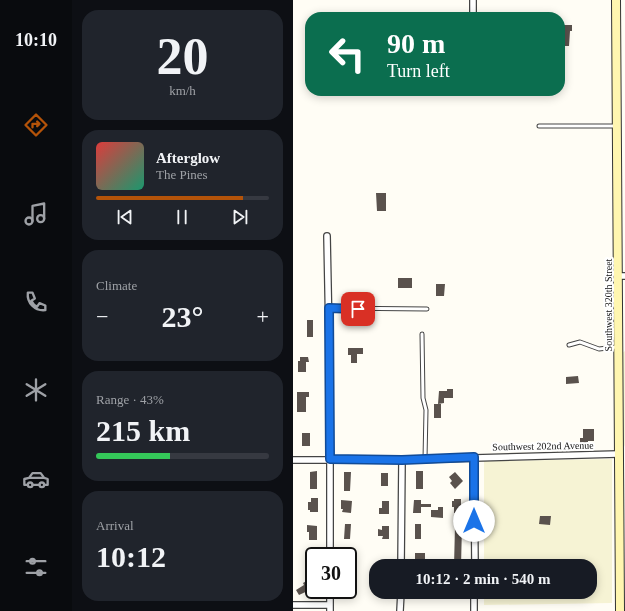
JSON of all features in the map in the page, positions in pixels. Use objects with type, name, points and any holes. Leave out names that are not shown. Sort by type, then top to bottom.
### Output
[{"type":"street","points":[[473,0],[473,12]]},
{"type":"street","name":"Southwest 320th Street","points":[[617,0],[617,126],[620,163],[622,276],[620,611]]},
{"type":"street","points":[[327,236],[329,308],[330,547]]},
{"type":"street","name":"Southwest 202nd Avenue","points":[[293,460],[402,460],[622,454]]},
{"type":"street","points":[[474,457],[475,559]]},
{"type":"street","points":[[401,559],[402,460]]},
{"type":"street","points":[[400,611],[401,599]]},
{"type":"street","points":[[474,599],[474,611]]},
{"type":"street","points":[[293,605],[330,608]]},
{"type":"lane","points":[[539,126],[617,126]]},
{"type":"lane","points":[[329,308],[427,309]]},
{"type":"lane","points":[[422,334],[423,398],[427,410],[425,459]]},
{"type":"lane","points":[[569,345],[580,342],[599,349],[622,347]]},
{"type":"shaded area","points":[[625,351],[625,447],[622,441],[622,353]]},
{"type":"shaded area","points":[[612,459],[612,603],[484,605],[484,599],[597,599],[597,559],[484,559],[484,461]]},
{"type":"building","points":[[565,25],[572,25],[569,46],[565,46]]},
{"type":"building","points":[[376,193],[386,193],[386,211],[377,211]]},
{"type":"building","points":[[398,278],[412,278],[412,288],[398,288]]},
{"type":"building","points":[[436,284],[445,284],[444,296],[436,296]]},
{"type":"building","points":[[307,320],[313,320],[313,337],[307,337]]},
{"type":"building","points":[[348,348],[363,348],[363,354],[357,354],[357,363],[351,363],[351,355],[348,355]]},
{"type":"building","points":[[300,357],[308,357],[309,362],[306,362],[306,372],[298,372],[298,361],[300,361]]},
{"type":"building","points":[[578,376],[579,383],[566,384],[566,377]]},
{"type":"building","points":[[447,389],[453,389],[453,398],[444,398],[444,403],[438,404],[439,391],[447,391]]},
{"type":"building","points":[[297,392],[309,392],[309,397],[306,397],[306,412],[297,412]]},
{"type":"building","points":[[434,404],[441,404],[441,418],[434,418]]},
{"type":"building","points":[[583,429],[594,429],[594,441],[580,443],[580,438],[583,438]]},
{"type":"building","points":[[302,433],[310,433],[310,446],[302,446]]},
{"type":"building","points":[[317,471],[317,489],[310,489],[310,472]]},
{"type":"building","points":[[416,471],[423,471],[423,489],[416,489]]},
{"type":"building","points":[[344,472],[351,472],[350,491],[344,491]]},
{"type":"building","points":[[455,472],[463,481],[455,489],[450,483],[452,481],[449,477]]},
{"type":"building","points":[[381,473],[388,473],[388,486],[381,486]]},
{"type":"building","points":[[311,498],[318,498],[318,512],[310,512],[310,510],[308,510],[308,502],[311,502]]},
{"type":"building","points":[[454,499],[461,499],[461,513],[454,513],[452,501],[454,501]]},
{"type":"building","points":[[341,500],[352,501],[351,513],[342,512],[343,509],[341,509]]},
{"type":"building","points":[[414,500],[421,500],[421,504],[431,504],[431,507],[421,507],[421,513],[413,513]]},
{"type":"building","points":[[382,501],[389,501],[389,514],[379,514],[379,508],[382,508]]},
{"type":"building","points":[[438,507],[443,507],[443,518],[431,517],[431,510],[438,510]]},
{"type":"building","points":[[540,516],[551,516],[550,525],[539,524]]},
{"type":"building","points":[[345,524],[351,524],[350,539],[344,539]]},
{"type":"building","points":[[415,524],[421,524],[421,539],[415,539]]},
{"type":"building","points":[[307,525],[317,526],[317,540],[309,540]]},
{"type":"building","points":[[382,526],[389,526],[389,539],[382,539],[383,536],[378,536],[378,529],[382,530]]},
{"type":"building","points":[[455,526],[462,526],[461,559],[454,559]]},
{"type":"building","points":[[415,553],[425,553],[425,559],[415,559]]},
{"type":"building","points":[[305,582],[305,592],[299,595],[296,590],[304,585],[303,583]]},
{"type":"route","points":[[358,309],[329,308],[330,459],[402,460],[474,457],[474,521]]}]
